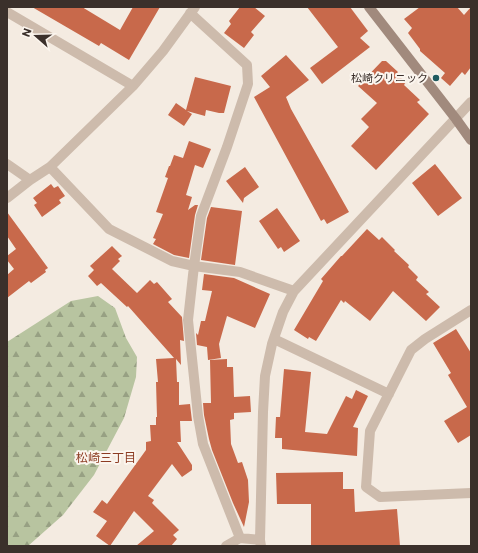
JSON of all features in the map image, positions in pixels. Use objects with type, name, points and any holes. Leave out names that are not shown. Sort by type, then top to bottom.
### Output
[{"type":"street","points":[[369,7],[471,140]]},
{"type":"street","points":[[7,198],[50,167],[133,86],[163,51],[193,10],[247,65],[248,84],[227,147],[201,216],[188,320],[202,444],[240,538]]},
{"type":"street","points":[[7,12],[133,86]]},
{"type":"street","points":[[226,546],[240,538],[260,543],[265,376],[272,344],[283,312],[294,291],[471,102]]},
{"type":"street","points":[[7,164],[30,180]]},
{"type":"street","points":[[50,167],[109,229],[172,261],[194,266],[240,272],[294,291]]},
{"type":"street","points":[[471,310],[425,339],[411,350],[370,431],[366,487],[380,497],[471,493]]},
{"type":"street","points":[[274,339],[389,394]]},
{"type":"green space","points":[[98,296],[115,308],[126,338],[137,357],[136,377],[124,418],[94,475],[63,515],[28,546],[7,546],[7,342],[71,301]]},
{"type":"building","points":[[32,7],[82,7],[120,30],[133,7],[160,7],[129,60],[101,43],[99,46]]},
{"type":"building","points":[[240,7],[254,7],[265,16],[251,32],[254,35],[244,48],[224,33],[231,24],[229,21]]},
{"type":"building","points":[[307,7],[350,7],[368,31],[360,38],[370,47],[322,84],[310,68],[338,47]]},
{"type":"building","points":[[420,7],[457,7],[464,15],[471,7],[471,67],[465,75],[462,72],[450,86],[441,78],[445,73],[420,51],[408,33],[412,28],[404,19]]},
{"type":"building","points":[[286,55],[309,80],[286,97],[291,109],[349,212],[327,224],[324,219],[321,221],[254,97],[270,87],[261,76]]},
{"type":"building","points":[[382,61],[386,61],[398,72],[396,74],[406,82],[404,85],[420,100],[417,102],[429,114],[376,170],[351,146],[369,127],[361,119],[377,103],[358,86]]},
{"type":"building","points":[[195,77],[231,86],[224,113],[206,110],[205,116],[187,111],[192,114],[184,126],[168,115],[176,103],[186,110]]},
{"type":"building","points":[[189,141],[211,149],[203,168],[195,165],[186,195],[192,197],[188,210],[195,205],[198,205],[195,215],[189,258],[174,255],[153,244],[156,239],[153,238],[163,214],[156,212],[168,178],[165,177],[169,166],[174,155],[183,158]]},
{"type":"building","points":[[435,164],[462,198],[438,216],[412,183]]},
{"type":"building","points":[[245,167],[259,187],[244,198],[243,203],[226,181]]},
{"type":"building","points":[[51,184],[54,188],[58,186],[65,196],[59,200],[61,203],[42,217],[34,205],[37,203],[33,198]]},
{"type":"building","points":[[211,207],[242,211],[235,265],[201,260],[207,218]]},
{"type":"building","points":[[277,208],[300,241],[284,252],[281,247],[278,249],[259,221]]},
{"type":"building","points":[[7,212],[48,268],[45,270],[46,272],[31,283],[29,281],[7,298],[7,275],[14,269],[7,260],[7,256],[16,249],[7,236]]},
{"type":"building","points":[[367,229],[379,240],[382,237],[395,250],[394,251],[409,265],[408,267],[418,277],[416,280],[429,292],[426,294],[440,307],[426,321],[393,291],[370,321],[345,301],[344,303],[341,300],[316,341],[309,337],[308,339],[294,330],[323,281],[321,279]]},
{"type":"building","points":[[112,246],[122,256],[118,259],[120,261],[112,269],[137,293],[150,280],[154,284],[157,282],[172,299],[168,302],[182,317],[184,341],[180,340],[181,365],[176,359],[177,382],[179,382],[179,405],[190,404],[192,421],[180,421],[181,442],[177,442],[192,465],[192,470],[182,477],[172,464],[148,496],[154,500],[152,503],[179,530],[173,535],[177,539],[171,546],[136,546],[154,531],[134,511],[110,546],[96,536],[107,521],[93,512],[102,500],[107,504],[146,450],[146,442],[151,441],[150,425],[156,425],[157,417],[156,382],[158,382],[156,359],[174,358],[128,306],[127,307],[101,283],[97,286],[88,276],[94,270],[90,266]]},
{"type":"building","points":[[204,274],[234,278],[270,294],[255,328],[227,316],[219,344],[221,358],[208,360],[207,347],[197,345],[196,333],[198,335],[201,321],[205,321],[212,291],[202,290]]},
{"type":"building","points":[[456,329],[471,353],[471,435],[458,443],[444,421],[467,407],[448,375],[451,373],[433,343]]},
{"type":"building","points":[[227,359],[227,367],[233,367],[234,397],[250,396],[251,412],[234,413],[234,419],[230,420],[231,444],[238,463],[242,462],[248,480],[249,502],[244,527],[212,450],[204,415],[203,403],[211,403],[210,360]]},
{"type":"building","points":[[284,369],[311,372],[305,432],[327,434],[346,396],[352,399],[356,390],[368,396],[353,427],[358,428],[357,456],[282,449],[282,438],[275,438],[276,417],[280,417]]},
{"type":"building","points":[[343,472],[343,489],[354,489],[355,512],[397,509],[400,546],[311,546],[311,504],[277,504],[276,473]]},
{"type":"place","name":"松崎クリニック","points":[[436,78]]},
{"type":"district","name":"松崎三丁目","points":[[106,458]]}]
